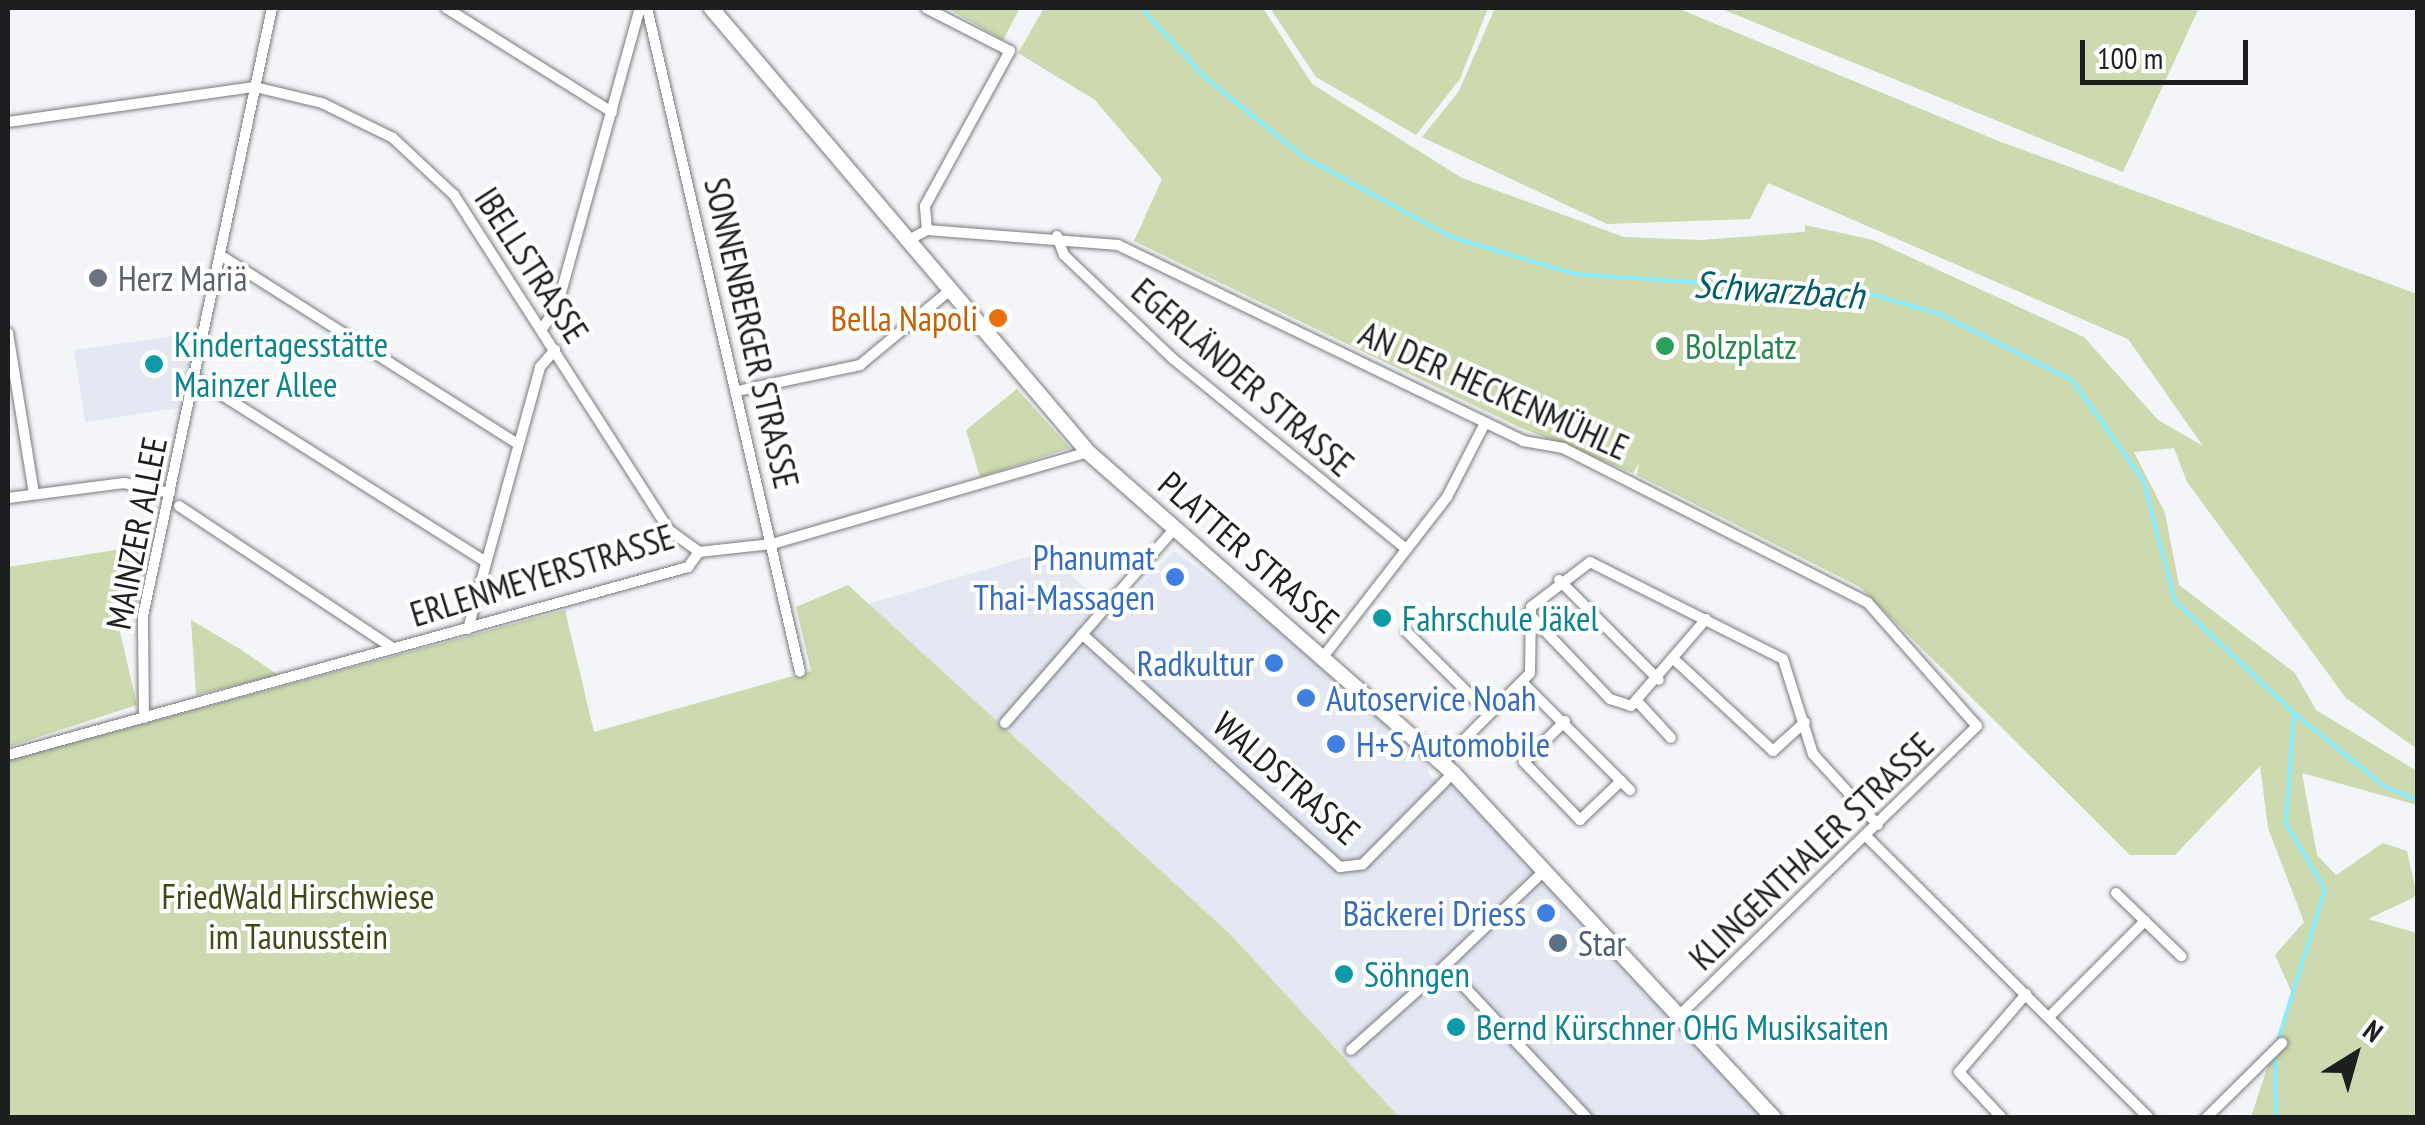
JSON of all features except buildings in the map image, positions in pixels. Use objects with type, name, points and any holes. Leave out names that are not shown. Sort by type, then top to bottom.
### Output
[{"type":"main road","name":"PLATTER STRASSE","points":[[710,8],[1088,452],[1447,768],[1681,1014],[1774,1118]]},
{"type":"street","name":"MAINZER ALLEE","points":[[144,718],[143,616],[272,8]]},
{"type":"street","points":[[446,8],[612,112]]},
{"type":"street","points":[[542,329],[558,307],[644,8]]},
{"type":"street","name":"SONNENBERGER STRASSE","points":[[644,8],[738,391],[800,672]]},
{"type":"street","points":[[906,241],[926,230],[927,203],[1010,51],[926,8]]},
{"type":"street","points":[[8,122],[254,86]]},
{"type":"street","name":"IBELLSTRASSE","points":[[254,86],[346,112],[410,150],[454,195],[670,530],[699,552]]},
{"type":"street","name":"AN DER HECKENMÜHLE","points":[[926,230],[1057,236],[1118,245],[1485,423],[1564,448],[1854,592],[1977,726]]},
{"type":"street","name":"EGERLÄNDER STRASSE","points":[[1057,236],[1064,255],[1172,358],[1406,550]]},
{"type":"street","points":[[220,255],[518,444]]},
{"type":"street","points":[[738,391],[860,365],[948,291]]},
{"type":"street","points":[[8,333],[34,494]]},
{"type":"street","points":[[468,628],[540,367],[555,350]]},
{"type":"street","points":[[195,378],[485,561]]},
{"type":"street","points":[[1322,657],[1406,550],[1485,423]]},
{"type":"street","name":"ERLENMEYERSTRASSE","points":[[8,755],[688,567],[699,552],[772,544],[1088,452]]},
{"type":"street","points":[[8,498],[124,483],[170,492]]},
{"type":"street","points":[[180,506],[393,648]]},
{"type":"street","points":[[1006,723],[1175,528]]},
{"type":"street","points":[[1565,721],[1524,762],[1580,820],[1626,786],[1565,721],[1522,682],[1534,660],[1528,613],[1580,563],[1597,564],[1784,659],[1822,767],[1878,825]]},
{"type":"street","points":[[1558,580],[1660,680]]},
{"type":"street","points":[[1528,613],[1610,699],[1637,701],[1671,738]]},
{"type":"street","points":[[1637,701],[1677,662],[1706,619]]},
{"type":"street","points":[[1408,632],[1489,714]]},
{"type":"street","name":"WALDSTRASSE","points":[[1082,634],[1340,867],[1362,864],[1489,714],[1522,682]]},
{"type":"street","points":[[1677,662],[1773,752],[1805,722]]},
{"type":"street","name":"KLINGENTHALER STRASSE","points":[[1681,1014],[1977,726]]},
{"type":"street","points":[[1866,836],[2150,1118]]},
{"type":"street","points":[[1350,1050],[1545,870]]},
{"type":"street","points":[[2116,892],[2180,956]]},
{"type":"street","points":[[2049,1017],[2145,922]]},
{"type":"street","points":[[1445,966],[1587,1118]]},
{"type":"street","points":[[2002,1118],[1959,1072],[2026,994]]},
{"type":"street","points":[[2206,1118],[2282,1043]]},
{"type":"shaded area","points":[[196,333],[178,408],[85,422],[74,350]]},
{"type":"shaded area","points":[[1174,551],[1273,622],[1424,755],[1430,776],[1458,790],[1763,1117],[1399,1117],[1229,933],[868,604],[1044,552],[1113,612]]},
{"type":"green space","points":[[947,8],[1020,8],[1003,40]]},
{"type":"green space","points":[[1044,8],[1263,8],[1312,84],[1462,178],[1624,237],[1701,240],[1805,232],[1805,225],[1873,240],[2084,337],[2158,420],[2203,446],[2128,339],[1768,183],[1750,219],[1607,224],[1422,137],[1459,91],[1495,8],[1677,8],[2001,142],[2417,294],[2417,749],[2346,698],[2187,482],[2174,448],[2134,452],[2165,513],[2179,585],[2295,673],[2316,710],[2417,771],[2417,805],[2302,773],[2317,855],[2336,875],[2383,843],[2407,851],[2417,896],[2368,919],[2417,933],[2417,1117],[2251,1117],[2292,993],[2275,955],[2304,922],[2268,828],[2260,766],[2175,855],[2130,855],[1860,587],[1637,475],[1639,463],[1633,473],[1519,427],[1134,241],[1162,179],[1095,100],[1018,53]]},
{"type":"green space","points":[[1270,8],[1488,8],[1460,79],[1416,135],[1316,77]]},
{"type":"green space","points":[[1719,8],[2199,8],[2123,172]]},
{"type":"green space","points":[[1017,389],[1070,448],[980,477],[966,430]]},
{"type":"green space","points":[[147,545],[136,609],[117,619],[137,705],[8,747],[8,567]]},
{"type":"green space","name":"FriedWald Hirschwiese im Taunusstein","points":[[848,585],[1229,933],[1399,1117],[8,1118],[8,760],[565,610],[594,732],[811,671],[796,607]]},
{"type":"green space","points":[[191,620],[240,649],[278,675],[196,695]]},
{"type":"waterway","name":"Schwarzbach","points":[[1141,8],[1206,78],[1301,155],[1451,237],[1575,274],[1871,294],[1940,314],[2072,380],[2143,480],[2175,601],[2294,713],[2384,786],[2415,799]]},
{"type":"waterway","name":"Schwarzbach","points":[[2277,1043],[2325,889],[2286,824],[2294,713]]},
{"type":"waterway","name":"Schwarzbach","points":[[2275,1052],[2276,1118]]},
{"type":"place","name":"Herz Mariä","points":[[98,278]]},
{"type":"place","name":"Bella Napoli","points":[[998,318]]},
{"type":"place","name":"Bolzplatz","points":[[1665,346]]},
{"type":"place","name":"Kindertagesstätte Mainzer Allee","points":[[154,364]]},
{"type":"place","name":"Phanumat Thai-Massagen","points":[[1175,577]]},
{"type":"place","name":"Fahrschule Jäkel","points":[[1382,618]]},
{"type":"place","name":"Radkultur","points":[[1274,663]]},
{"type":"place","name":"Autoservice Noah","points":[[1306,698]]},
{"type":"place","name":"H+S Automobile","points":[[1336,744]]},
{"type":"place","name":"Bäckerei Driess","points":[[1546,913]]},
{"type":"place","name":"Star","points":[[1558,943]]},
{"type":"place","name":"Söhngen","points":[[1344,974]]},
{"type":"place","name":"Bernd Kürschner OHG Musiksaiten","points":[[1456,1027]]}]
